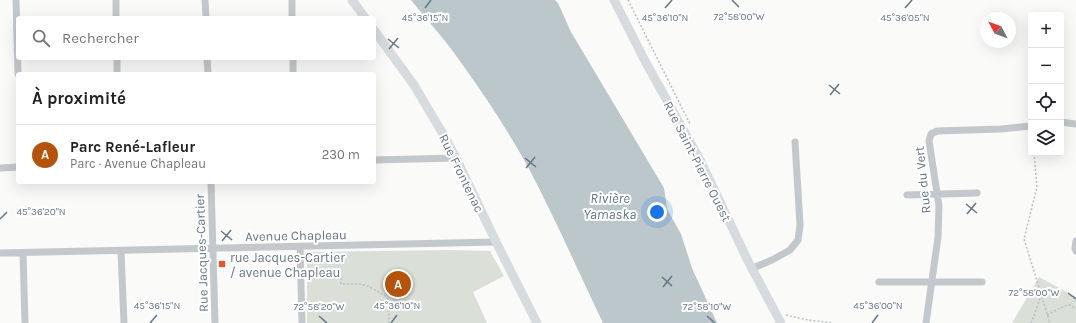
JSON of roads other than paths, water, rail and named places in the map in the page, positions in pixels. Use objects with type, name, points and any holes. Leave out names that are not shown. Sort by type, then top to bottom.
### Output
[{"type":"street","points":[[16,0],[16,16]]},
{"type":"street","points":[[116,0],[116,16]]},
{"type":"street","points":[[205,0],[206,16]]},
{"type":"street","points":[[292,0],[292,16]]},
{"type":"street","points":[[352,0],[364,16]]},
{"type":"street","name":"Rue Saint-Pierre Ouest","points":[[614,0],[645,61],[700,160],[752,269],[784,319]]},
{"type":"street","name":"Rue Frontenac","points":[[376,33],[414,85],[443,134],[537,323]]},
{"type":"street","points":[[18,60],[18,72]]},
{"type":"street","points":[[117,60],[117,72]]},
{"type":"street","points":[[207,60],[208,72]]},
{"type":"street","points":[[293,60],[293,72]]},
{"type":"street","points":[[1064,122],[1076,124]]},
{"type":"street","name":"Rue du Vert","points":[[926,323],[938,237],[937,194],[929,141],[931,134],[937,131],[1001,129],[1028,126]]},
{"type":"street","points":[[752,269],[790,250],[798,240],[800,225],[795,142]]},
{"type":"street","points":[[376,160],[456,158]]},
{"type":"street","points":[[0,168],[16,167]]},
{"type":"street","name":"Rue Jacques-Cartier","points":[[211,184],[215,323]]},
{"type":"street","points":[[907,195],[977,193]]},
{"type":"street","points":[[1076,241],[1076,251]]},
{"type":"street","name":"Avenue Chapleau","points":[[0,253],[496,242]]},
{"type":"street","points":[[300,247],[302,323]]},
{"type":"street","points":[[121,250],[124,323]]},
{"type":"street","points":[[23,253],[24,323]]},
{"type":"street","points":[[879,282],[982,282]]},
{"type":"water","name":"Rivière Yamaska","points":[[411,0],[555,0],[558,3],[571,32],[664,188],[667,209],[681,234],[692,268],[717,323],[603,323],[548,206],[512,139],[457,57]]},
{"type":"place","name":"rue Jacques-Cartier / avenue Chapleau","points":[[222,264]]},
{"type":"place","name":"Parc René-Lafleur","points":[[398,284]]}]
